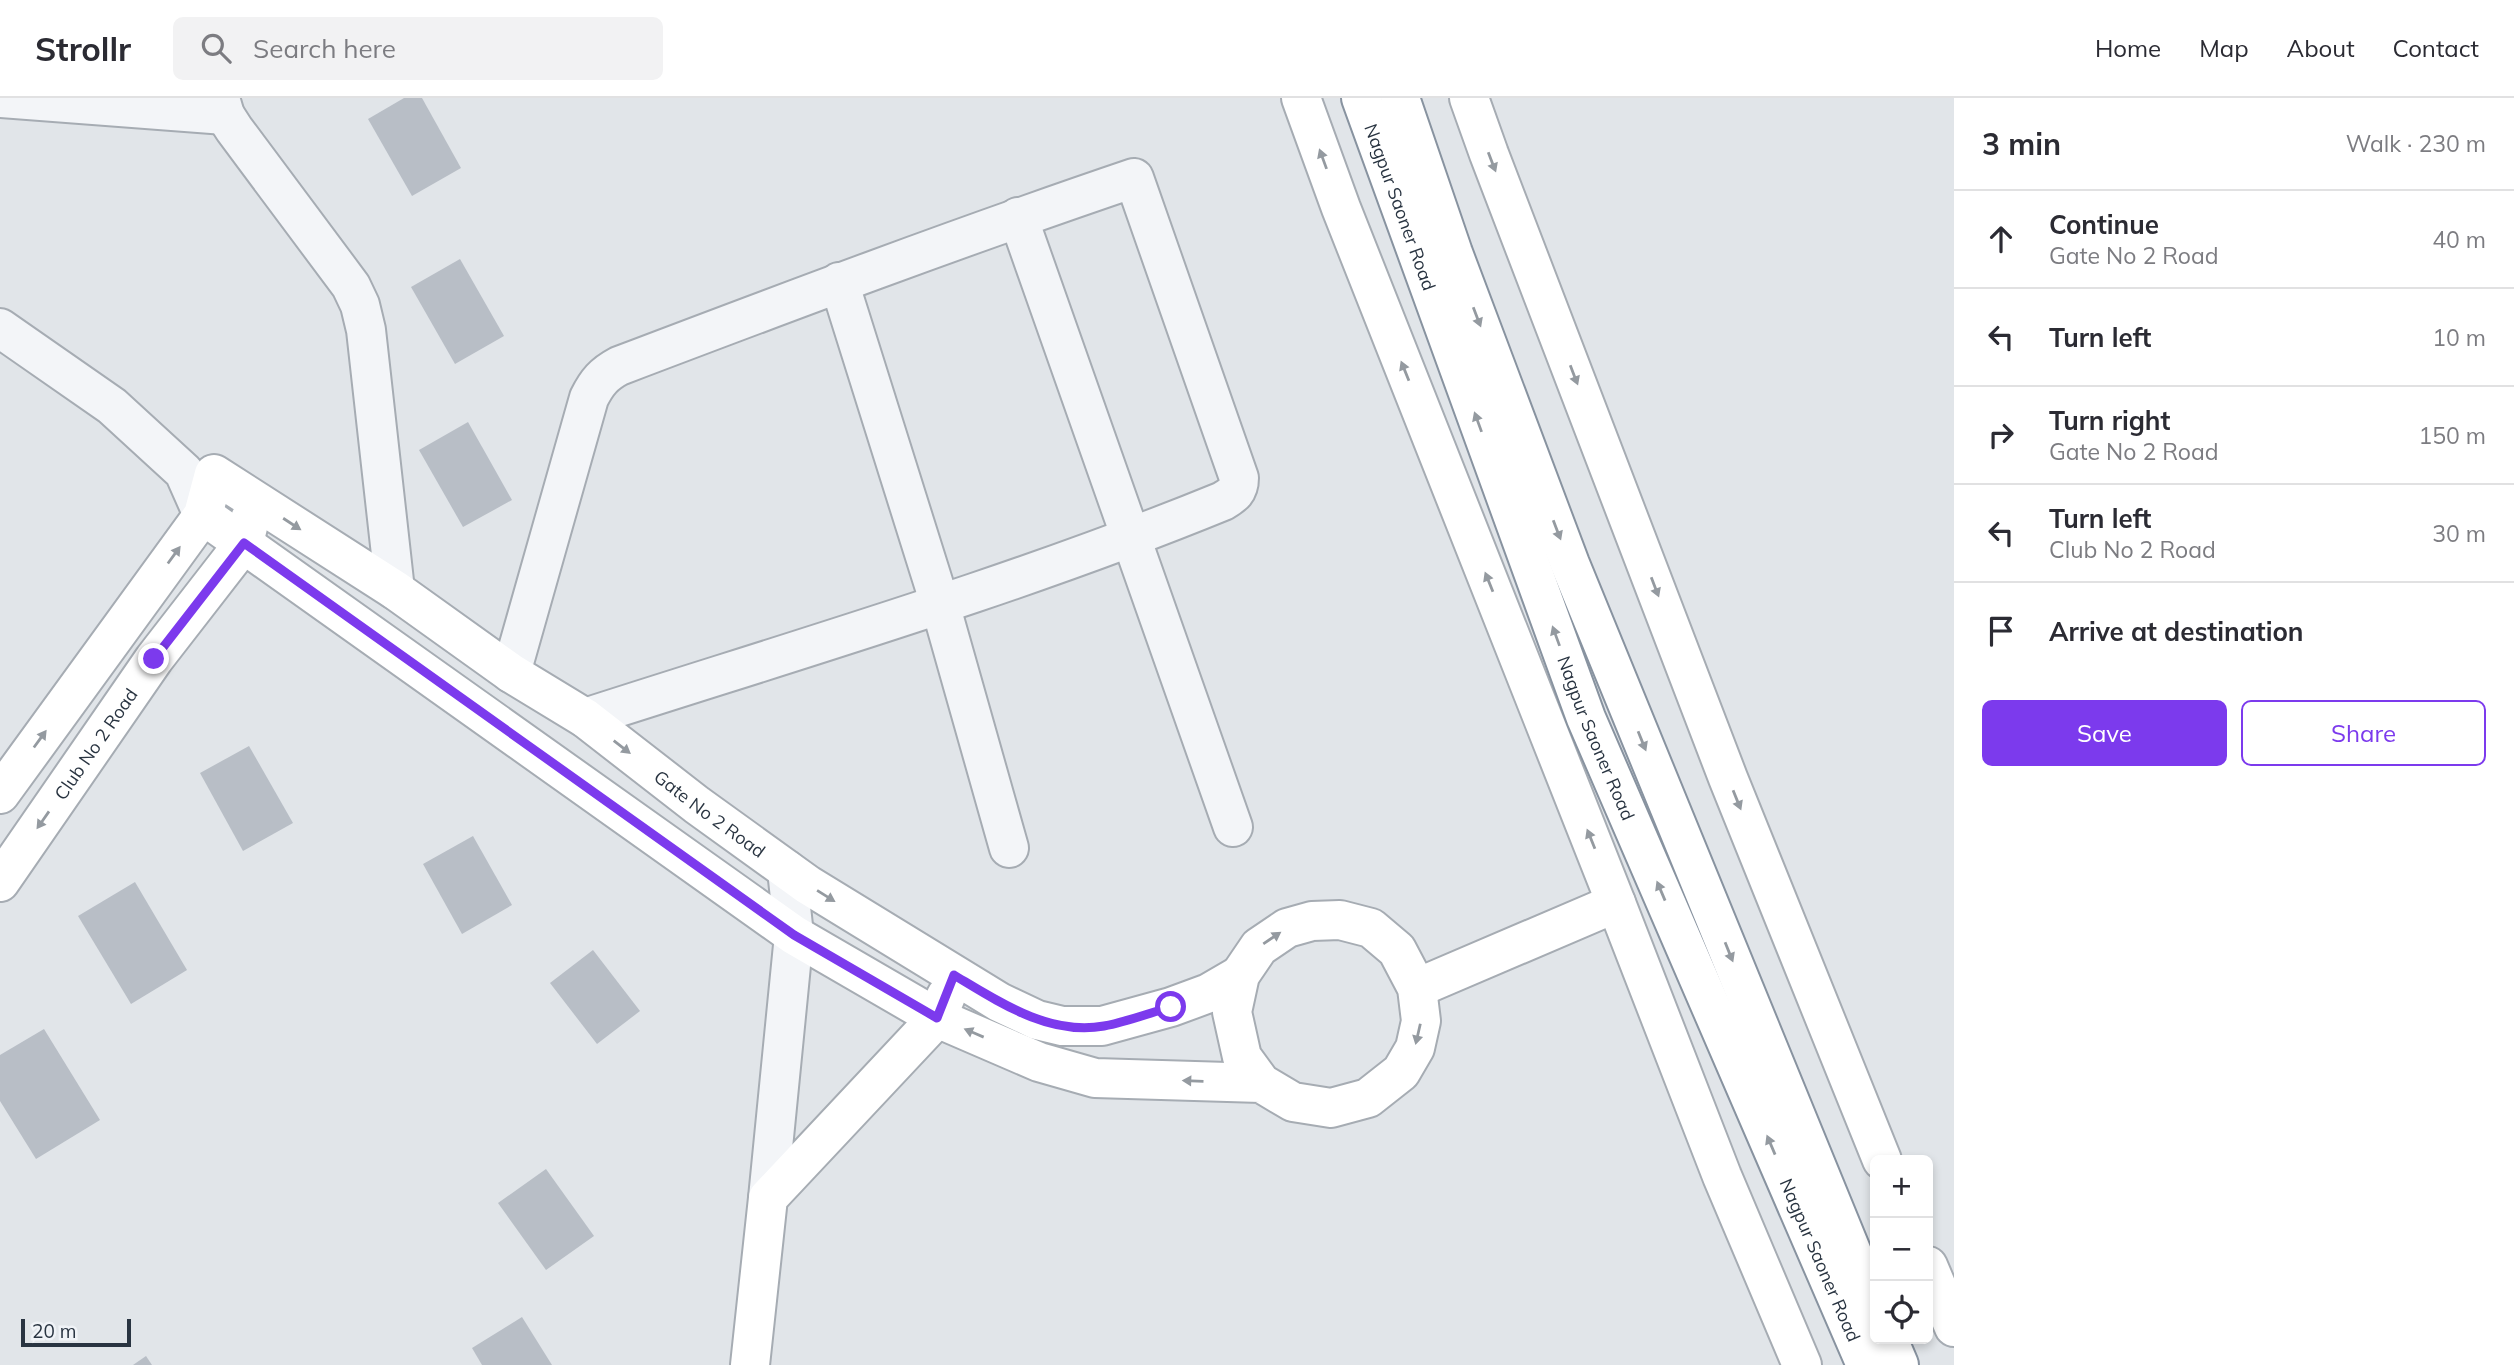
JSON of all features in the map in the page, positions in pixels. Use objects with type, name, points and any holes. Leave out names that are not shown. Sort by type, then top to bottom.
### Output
[{"type":"main road","points":[[1301,98],[1340,208],[1722,1176],[1802,1365]]},
{"type":"main road","name":"Nagpur Saoner Road","points":[[1361,98],[1586,718],[1866,1365]]},
{"type":"main road","name":"Nagpur Saoner Road","points":[[1400,98],[1453,253],[1570,564],[1870,1297]]},
{"type":"main road","points":[[1469,98],[1728,778],[1880,1155]]},
{"type":"main road","points":[[0,794],[203,515],[199,473]]},
{"type":"main road","name":"Gate No 2 Road","points":[[199,473],[255,500],[395,590],[511,673],[586,718],[697,805],[787,870],[999,1002],[1037,1020],[1062,1026],[1102,1026],[1171,1007],[1209,993],[1240,975]]},
{"type":"main road","name":"Club No 2 Road","points":[[0,882],[154,659],[244,543],[255,500]]},
{"type":"main road","points":[[203,515],[794,935],[937,1018],[1039,1062],[1096,1078],[1261,1083]]},
{"type":"main road","points":[[1418,988],[1616,903]]},
{"type":"main road","points":[[1340,920],[1371,928],[1397,950],[1418,988],[1421,1021],[1415,1048],[1401,1072],[1368,1098],[1331,1108],[1293,1102],[1261,1083],[1242,1057],[1232,1012],[1240,975],[1259,947],[1287,928],[1312,921],[1340,920]]},
{"type":"main road","points":[[750,1365],[768,1198],[937,1018],[954,975]]},
{"type":"main road","points":[[1933,1278],[1954,1327]]},
{"type":"main road","name":"Nagpur Saoner Road","points":[[1890,1344],[1899,1365]]},
{"type":"street","points":[[1,98],[223,107],[351,286],[360,305],[366,330],[395,590]]},
{"type":"street","points":[[511,673],[589,398],[596,383],[606,373],[839,282],[1133,178],[1239,478],[1239,487],[1234,495],[1132,539],[586,718]]},
{"type":"street","points":[[1018,217],[1233,827]]},
{"type":"street","points":[[839,282],[940,604],[1010,848]]},
{"type":"street","points":[[0,328],[112,406],[199,473]]},
{"type":"street","points":[[768,1198],[794,935],[787,870]]},
{"type":"building","points":[[404,98],[422,98],[461,168],[412,196],[368,119]]},
{"type":"building","points":[[460,259],[504,336],[455,364],[411,287]]},
{"type":"building","points":[[468,422],[512,500],[463,527],[419,450]]},
{"type":"building","points":[[249,746],[293,823],[243,851],[200,773]]},
{"type":"building","points":[[473,836],[512,905],[462,934],[423,864]]},
{"type":"building","points":[[135,882],[187,970],[131,1004],[78,916]]},
{"type":"building","points":[[593,950],[640,1011],[597,1044],[550,983]]},
{"type":"building","points":[[44,1029],[100,1120],[36,1159],[0,1101],[0,1055]]},
{"type":"building","points":[[546,1169],[594,1236],[546,1270],[498,1203]]},
{"type":"building","points":[[522,1317],[552,1365],[482,1365],[472,1348]]},
{"type":"building","points":[[146,1356],[152,1365],[133,1365]]},
{"type":"route","points":[[154,659],[244,543],[794,935],[937,1018],[954,975],[999,1002],[1037,1020],[1062,1026],[1102,1026],[1171,1007]]}]
